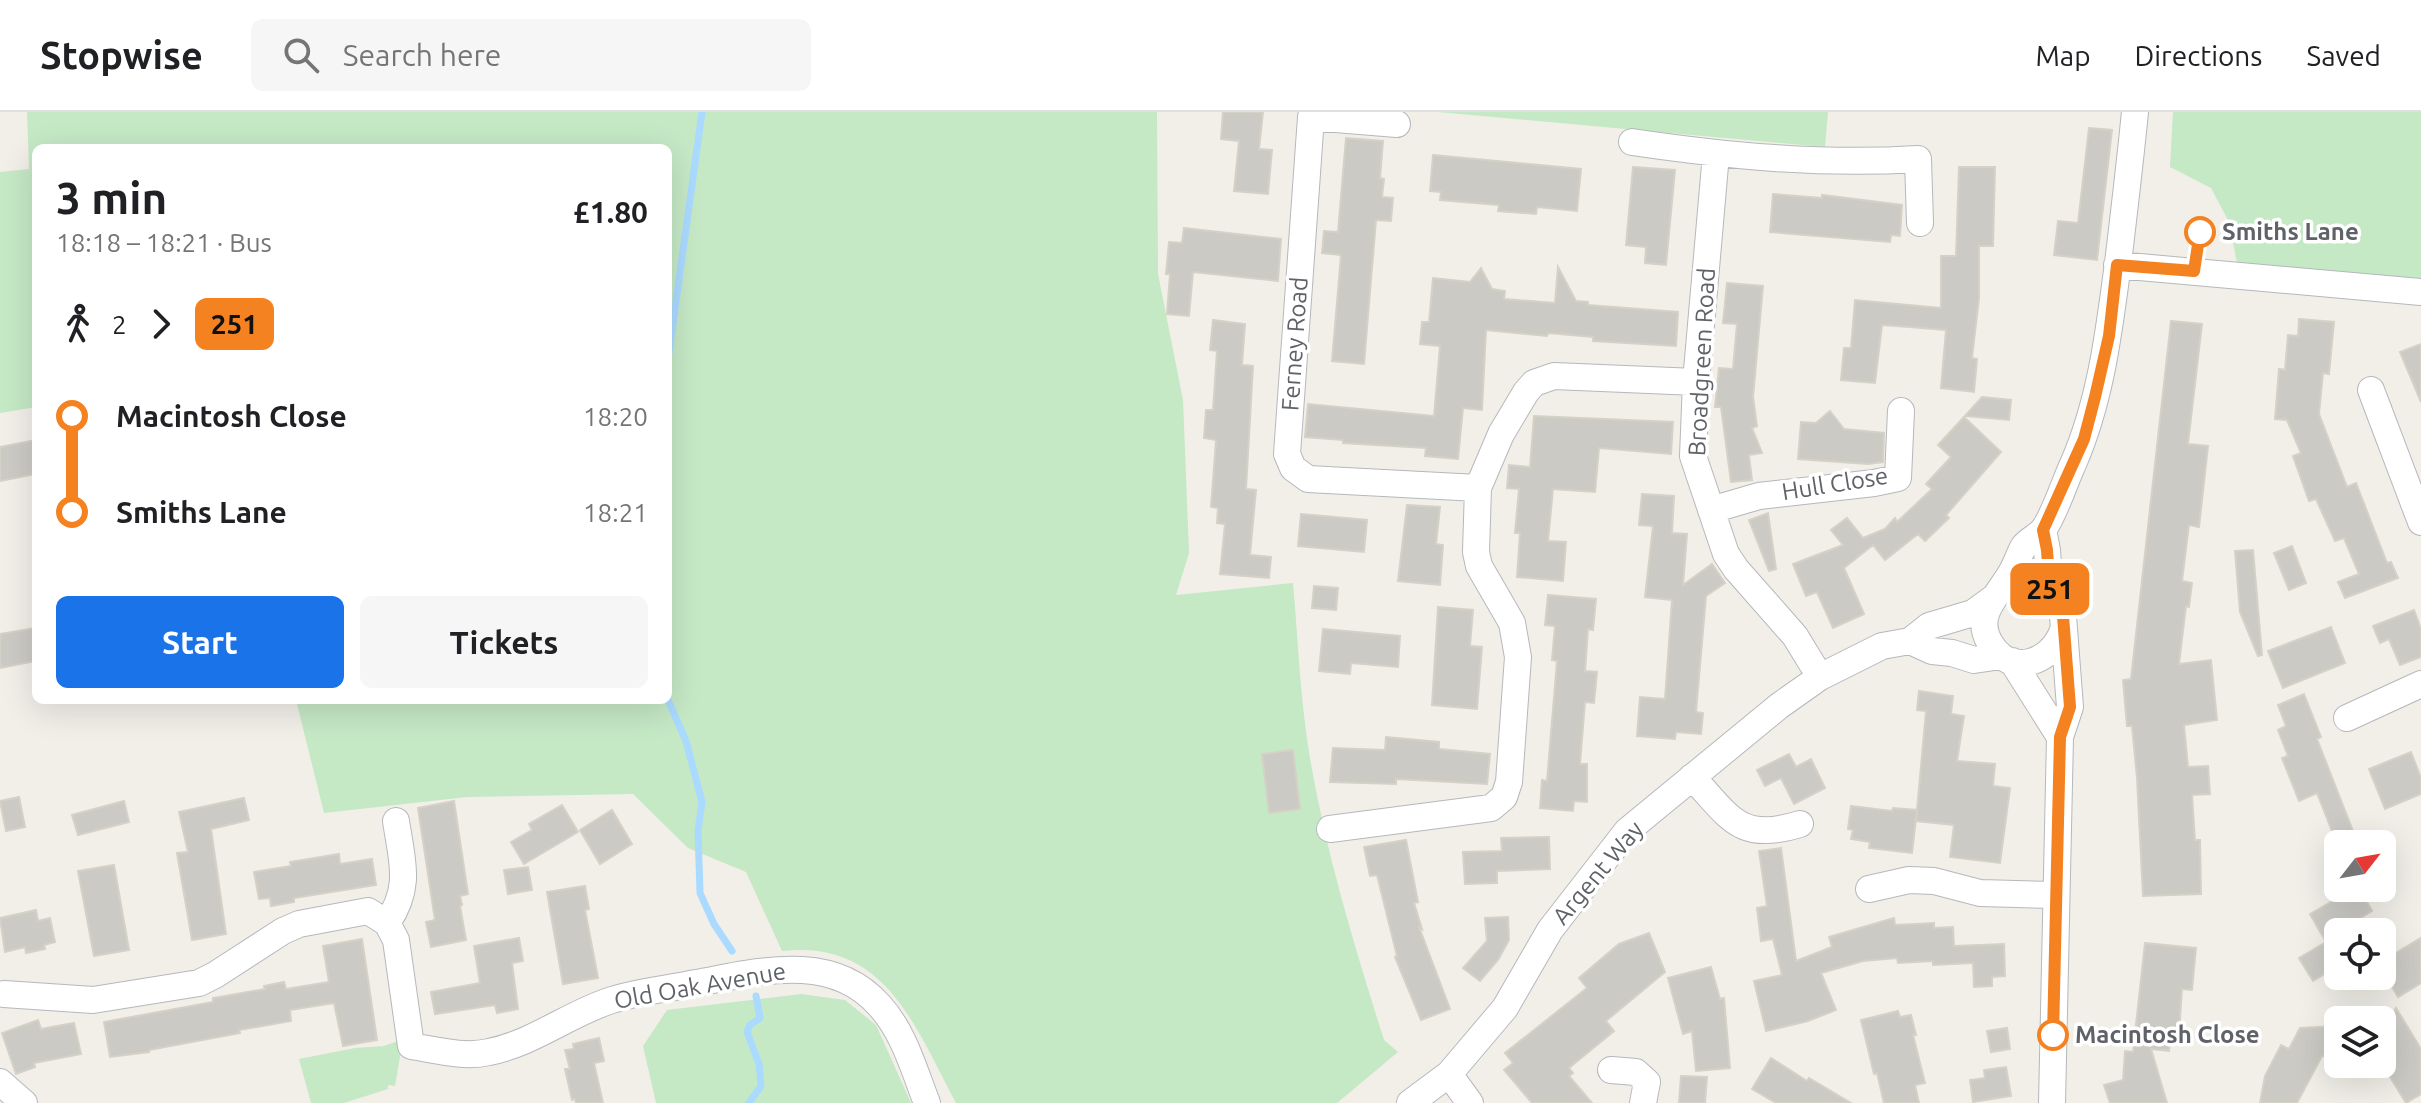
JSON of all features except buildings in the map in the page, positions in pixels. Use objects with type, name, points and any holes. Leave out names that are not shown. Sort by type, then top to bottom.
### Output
[{"type":"street","points":[[2060,737],[2007,659],[1985,635],[1984,622],[1996,594],[2024,546],[2043,530],[2084,439],[2109,336],[2135,112]]},
{"type":"street","name":"Ferney Road","points":[[1397,124],[1311,117],[1287,454],[1293,468],[1308,479],[1478,488]]},
{"type":"street","points":[[1632,142],[1716,154],[1852,162],[1918,159],[1920,223]]},
{"type":"street","name":"Broadgreen Road","points":[[1716,154],[1696,382],[1693,456],[1726,554],[1795,636],[1820,677]]},
{"type":"street","points":[[2117,265],[2421,292]]},
{"type":"street","points":[[1330,829],[1491,808],[1504,797],[1509,782],[1518,657],[1512,623],[1479,566],[1476,552],[1478,488],[1495,445],[1526,392],[1543,378],[1554,376],[1696,382]]},
{"type":"street","points":[[2371,390],[2421,522]]},
{"type":"street","name":"Hull Close","points":[[1711,510],[1759,496],[1898,478],[1901,411]]},
{"type":"street","points":[[2043,530],[2050,593]]},
{"type":"street","points":[[1996,594],[2012,585],[2025,583],[2038,586],[2050,593],[2063,616],[2070,707],[2060,737],[2052,1103]]},
{"type":"street","name":"Argent Way","points":[[1410,1103],[1449,1074],[1505,1008],[1550,930],[1627,831],[1779,706],[1820,677],[1882,646],[1910,641],[1929,626],[1973,613],[1996,594]]},
{"type":"street","points":[[1910,641],[1932,651],[1974,660],[2007,659],[2025,663],[2038,661],[2050,653],[2059,643],[2063,630]]},
{"type":"street","points":[[2347,718],[2421,684]]},
{"type":"street","points":[[1692,777],[1735,823],[1752,830],[1782,829],[1800,824]]},
{"type":"street","points":[[4,994],[93,1000],[170,989],[199,983],[215,975],[299,924],[368,911],[387,923],[399,906],[402,895],[403,868],[396,821]]},
{"type":"street","points":[[1869,889],[1909,880],[1934,881],[1980,893],[2055,895]]},
{"type":"street","name":"Old Oak Avenue","points":[[387,923],[396,940],[411,1046],[464,1054],[486,1053],[530,1039],[611,1000],[760,971],[807,968],[847,981],[878,1003],[901,1038],[927,1103]]},
{"type":"street","points":[[1611,1070],[1636,1072],[1647,1082],[1643,1103]]},
{"type":"street","points":[[1449,1074],[1470,1103]]},
{"type":"street","points":[[0,1082],[24,1103]]},
{"type":"green space","points":[[27,112],[1157,112],[1158,274],[1183,400],[1189,553],[1176,595],[1293,583],[1306,731],[1323,825],[1351,933],[1384,1040],[1398,1052],[1337,1103],[956,1103],[910,1018],[893,994],[872,974],[847,959],[818,951],[782,951],[746,872],[688,848],[633,794],[467,797],[324,813],[297,704],[672,704],[672,144],[32,144],[32,408],[0,413],[0,172],[29,169]]},
{"type":"green space","points":[[1438,112],[1828,112],[1825,147]]},
{"type":"green space","points":[[2173,112],[2421,112],[2421,278],[2238,268],[2229,222],[2211,188],[2170,167]]},
{"type":"green space","points":[[801,994],[845,1000],[876,1025],[911,1103],[656,1103],[643,1046],[667,1010]]},
{"type":"green space","points":[[401,1040],[395,1086],[388,1085],[388,1089],[344,1103],[311,1103],[299,1059],[355,1048],[384,1046]]},
{"type":"waterway","points":[[672,331],[702,112]]},
{"type":"waterway","points":[[670,704],[686,741],[702,802],[698,830],[700,893],[714,924],[732,951]]},
{"type":"waterway","points":[[749,1103],[761,1086],[759,1064],[747,1032],[750,1025],[760,1018],[756,996]]},
{"type":"bus line","name":"251","points":[[2053,1035],[2060,737],[2070,707],[2063,616],[2050,593],[2043,530],[2084,439],[2109,336],[2117,265],[2194,271],[2200,232]]},
{"type":"place","name":"Smiths Lane","points":[[2200,232]]},
{"type":"place","name":"Macintosh Close","points":[[2053,1035]]}]
